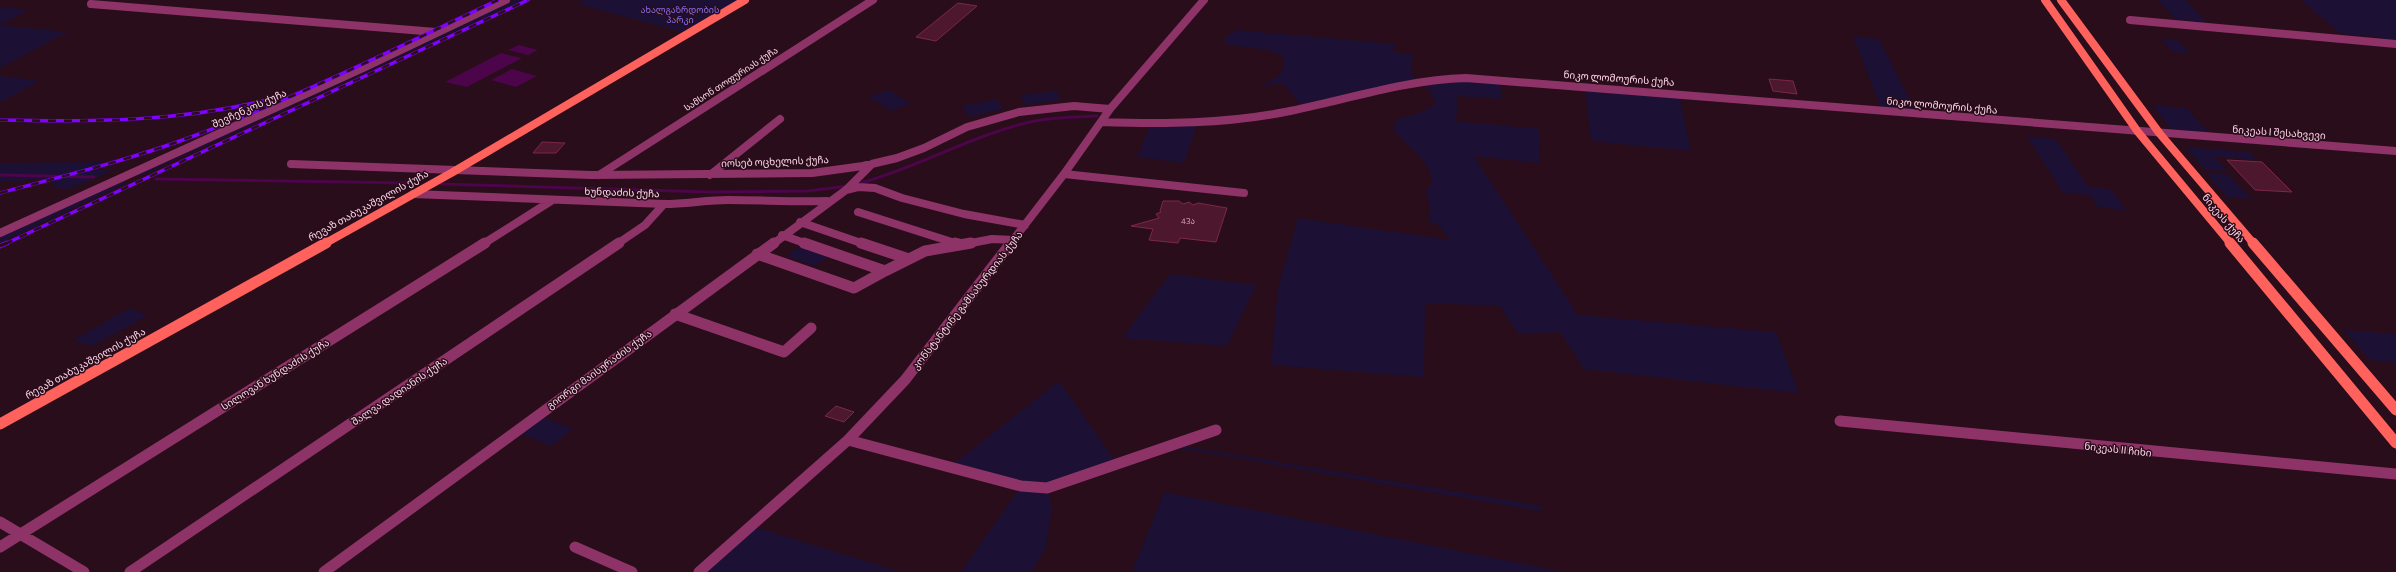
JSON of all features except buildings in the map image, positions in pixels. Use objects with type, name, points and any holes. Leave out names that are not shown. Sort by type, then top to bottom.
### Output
[{"type":"main road","name":"რევაზ თაბუკაშვილის ქუჩა","points":[[0,424],[453,172],[745,0]]},
{"type":"main road","name":"ნიკეას ქუჩა","points":[[2045,0],[2138,132],[2396,443]]},
{"type":"main road","name":"ნიკეას ქუჩა","points":[[2060,0],[2160,134],[2396,410]]},
{"type":"street","name":"შევჩენკოს ქუჩა","points":[[0,233],[506,0]]},
{"type":"street","name":"სამსონ თოფურიას ქუჩა","points":[[599,175],[873,0]]},
{"type":"street","name":"კონსტანტინე გამსახურდიას ქუჩა","points":[[699,572],[848,440],[905,380],[1064,174],[1110,109],[1204,0]]},
{"type":"street","points":[[91,4],[438,32]]},
{"type":"street","points":[[2130,20],[2381,41],[2396,44]]},
{"type":"street","name":"ნიკო ლომოურის ქუჩა","points":[[1101,122],[1188,123],[1258,117],[1410,82],[1440,78],[1460,78],[2160,134]]},
{"type":"street","name":"იოსებ ოცხელის ქუჩა","points":[[291,164],[453,172],[599,175],[710,175],[829,171],[872,164],[918,151],[966,128],[1015,113],[1043,108],[1069,106],[1110,109]]},
{"type":"street","points":[[710,175],[780,119]]},
{"type":"street","name":"ნიკეას I შესახვევი","points":[[2160,134],[2396,151]]},
{"type":"street","name":"გიორგი მაისურაძის ქუჩა","points":[[324,572],[829,200],[846,190],[872,164]]},
{"type":"street","points":[[1064,174],[1244,193]]},
{"type":"street","points":[[846,190],[858,187],[875,188],[902,198],[964,214],[1025,225]]},
{"type":"street","name":"ხუნდაძის ქუჩა","points":[[413,194],[551,201],[664,204],[692,204],[727,200],[782,203],[829,200]]},
{"type":"street","name":"სილოვან ხუნდაძის ქუჩა","points":[[0,547],[551,201]]},
{"type":"street","name":"შალვა დადიანის ქუჩა","points":[[130,572],[645,225],[664,204]]},
{"type":"street","points":[[858,212],[960,244]]},
{"type":"street","points":[[800,222],[909,259]]},
{"type":"street","points":[[782,235],[885,271]]},
{"type":"street","points":[[757,254],[854,288],[925,251],[992,239],[1014,240]]},
{"type":"street","points":[[675,314],[784,352],[811,328]]},
{"type":"street","name":"ნიკეას II ჩიხი","points":[[1840,421],[2396,474]]},
{"type":"street","points":[[848,440],[1021,486],[1047,488],[1216,430]]},
{"type":"street","points":[[0,522],[84,572]]},
{"type":"street","points":[[575,548],[632,572]]},
{"type":"green space","points":[[513,0],[523,0],[142,175],[134,175]]},
{"type":"green space","name":"ახალგაზრდობის პარკი","points":[[584,0],[738,0],[682,32],[578,4]]},
{"type":"green space","points":[[2157,0],[2186,0],[2207,22],[2175,19]]},
{"type":"green space","points":[[2301,0],[2396,0],[2396,41],[2373,36],[2341,34]]},
{"type":"green space","points":[[0,7],[28,10],[0,25]]},
{"type":"green space","points":[[0,25],[67,32],[0,68]]},
{"type":"green space","points":[[1236,30],[1396,44],[1392,52],[1413,54],[1411,73],[1416,79],[1301,105],[1283,83],[1260,86],[1278,76],[1283,68],[1283,57],[1269,50],[1229,45],[1223,40]]},
{"type":"green space","points":[[1853,36],[1879,39],[1917,114],[1882,111]]},
{"type":"green space","points":[[2161,38],[2178,40],[2190,53],[2172,52]]},
{"type":"green space","points":[[0,76],[40,81],[0,102]]},
{"type":"green space","points":[[1416,79],[1500,79],[1502,99],[1458,96],[1456,121],[1540,129],[1539,163],[1474,156],[1578,315],[1776,332],[1799,393],[1584,369],[1560,332],[1518,334],[1500,306],[1425,303],[1424,377],[1271,365],[1278,288],[1298,218],[1450,240],[1439,226],[1428,220],[1430,208],[1426,191],[1432,183],[1429,170],[1425,162],[1401,139],[1393,128],[1397,119],[1420,113],[1436,104],[1430,91]]},
{"type":"green space","points":[[1585,86],[1679,94],[1691,151],[1591,141]]},
{"type":"green space","points":[[888,90],[911,103],[891,111],[869,97]]},
{"type":"green space","points":[[1057,91],[1060,100],[1024,105],[1021,95]]},
{"type":"green space","points":[[997,99],[1004,109],[969,117],[962,106]]},
{"type":"green space","points":[[2153,105],[2187,108],[2209,133],[2171,130]]},
{"type":"green space","points":[[1198,121],[1184,163],[1137,157],[1152,122]]},
{"type":"green space","points":[[2027,136],[2056,139],[2088,187],[2111,189],[2126,210],[2098,207],[2090,195],[2063,193]]},
{"type":"green space","points":[[2185,147],[2249,152],[2257,160],[2214,156],[2227,171],[2205,170]]},
{"type":"green space","points":[[101,162],[97,169],[116,169],[67,190],[53,187],[53,182],[33,179],[16,182],[0,181],[0,163]]},
{"type":"green space","points":[[2206,173],[2229,175],[2251,199],[2227,197]]},
{"type":"green space","points":[[119,182],[128,182],[0,243],[0,237]]},
{"type":"green space","points":[[800,246],[828,257],[815,266],[787,256]]},
{"type":"green space","points":[[1170,274],[1256,285],[1227,346],[1122,338]]},
{"type":"green space","points":[[130,308],[147,316],[92,346],[73,340]]},
{"type":"green space","points":[[2344,330],[2396,334],[2396,363],[2370,360]]},
{"type":"green space","points":[[1059,381],[1117,463],[1047,488],[1052,506],[1046,548],[1031,572],[961,572],[1021,486],[950,467]]},
{"type":"green space","points":[[543,417],[573,429],[551,446],[521,433]]},
{"type":"green space","points":[[1186,442],[1188,447],[1541,506],[1541,511],[1172,447]]},
{"type":"green space","points":[[1164,492],[1559,571],[1559,572],[1132,572]]},
{"type":"green space","points":[[751,526],[901,572],[700,572]]},
{"type":"shaded area","points":[[519,45],[538,50],[528,55],[508,50]]},
{"type":"shaded area","points":[[501,53],[522,58],[467,87],[445,82]]},
{"type":"shaded area","points":[[512,69],[537,76],[516,87],[491,80]]},
{"type":"waterway","points":[[857,184],[901,170],[986,135],[1008,128],[1047,119],[1097,116]]},
{"type":"waterway","points":[[0,175],[94,177]]},
{"type":"waterway","points":[[156,179],[406,183]]},
{"type":"waterway","points":[[441,184],[710,192],[808,191],[848,186]]},
{"type":"railway","points":[[0,193],[144,153],[230,122],[346,72],[498,0]]},
{"type":"railway","points":[[5,244],[528,0]]},
{"type":"railway","points":[[0,120],[68,121],[136,119],[204,112],[237,107],[271,99]]},
{"type":"railway","points":[[0,246],[7,243]]}]
